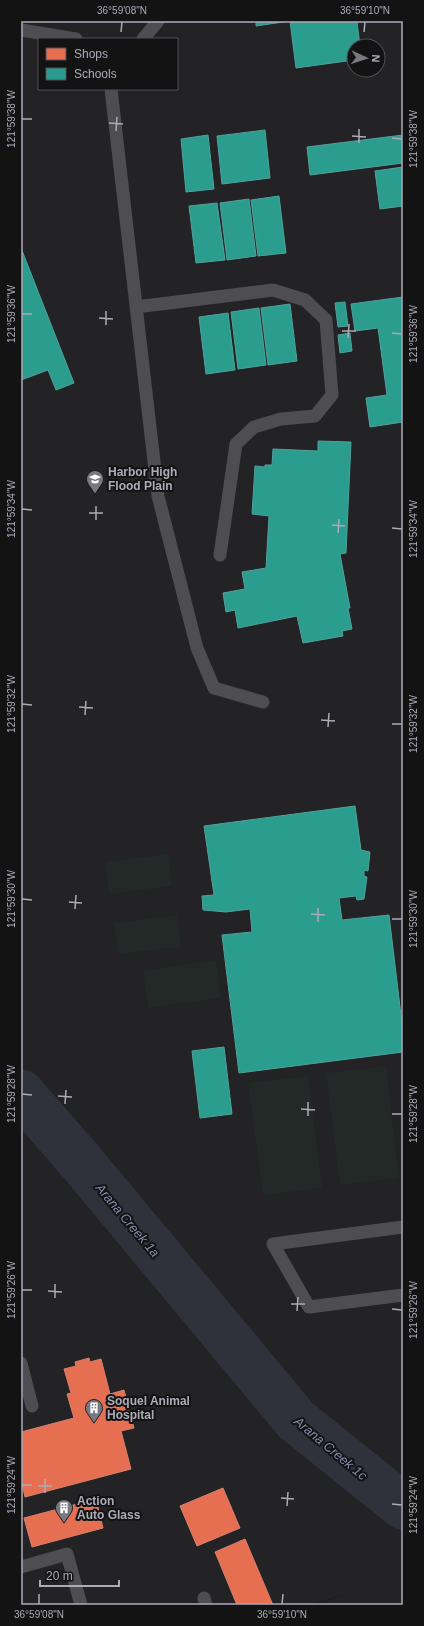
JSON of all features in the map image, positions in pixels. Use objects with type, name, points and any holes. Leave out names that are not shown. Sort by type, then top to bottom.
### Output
[{"type":"lane","points":[[144,38],[158,21]]},
{"type":"lane","points":[[21,30],[70,38]]},
{"type":"lane","points":[[111,90],[158,496],[197,648],[214,688],[263,702]]},
{"type":"lane","points":[[136,307],[273,290],[305,300],[326,320],[332,395],[315,416],[281,418],[254,427],[236,444],[220,555]]},
{"type":"lane","points":[[403,1227],[273,1244],[309,1307],[403,1295]]},
{"type":"lane","points":[[21,1363],[32,1406]]},
{"type":"lane","points":[[21,1567],[66,1554],[81,1605]]},
{"type":"shaded area","points":[[21,21],[403,21],[403,1605],[311,1605],[355,1592],[309,1605],[21,1605]]},
{"type":"shaded area","points":[[168,854],[172,886],[109,894],[105,862]]},
{"type":"shaded area","points":[[177,915],[181,947],[118,954],[114,923]]},
{"type":"shaded area","points":[[216,960],[221,998],[148,1008],[143,971]]},
{"type":"shaded area","points":[[386,1066],[399,1178],[340,1185],[326,1073]]},
{"type":"shaded area","points":[[308,1076],[322,1188],[263,1195],[248,1083]]},
{"type":"building: Shops","name":"Soquel Animal Hospital","points":[[89,1358],[90,1362],[101,1359],[110,1394],[124,1390],[134,1428],[121,1431],[131,1469],[25,1497],[23,1488],[21,1488],[21,1432],[74,1418],[67,1394],[71,1393],[64,1369],[76,1366],[75,1362]]},
{"type":"building: Shops","points":[[223,1488],[240,1528],[197,1546],[180,1506]]},
{"type":"building: Shops","name":"Action Auto Glass","points":[[96,1499],[103,1528],[32,1547],[24,1518]]},
{"type":"building: Shops","points":[[245,1539],[273,1605],[237,1605],[215,1552]]},
{"type":"building: Schools","points":[[256,21],[290,21],[256,26]]},
{"type":"building: Schools","points":[[290,21],[368,21],[357,22],[359,38],[346,38],[346,61],[296,68]]},
{"type":"building: Schools","points":[[265,130],[270,178],[222,184],[217,136]]},
{"type":"building: Schools","points":[[208,135],[214,189],[186,192],[181,139]]},
{"type":"building: Schools","points":[[403,135],[403,163],[310,175],[307,147]]},
{"type":"building: Schools","points":[[403,167],[403,206],[380,209],[375,171]]},
{"type":"building: Schools","points":[[279,196],[286,253],[258,256],[251,200]]},
{"type":"building: Schools","points":[[249,199],[256,256],[227,260],[220,203]]},
{"type":"building: Schools","points":[[217,203],[225,260],[196,263],[189,206]]},
{"type":"building: Schools","points":[[21,248],[74,383],[56,390],[48,370],[21,380]]},
{"type":"building: Schools","points":[[403,297],[403,422],[370,427],[366,398],[387,395],[378,328],[355,331],[351,304]]},
{"type":"building: Schools","points":[[345,302],[348,326],[338,327],[335,303]]},
{"type":"building: Schools","points":[[290,304],[297,361],[268,365],[261,308]]},
{"type":"building: Schools","points":[[259,308],[266,365],[238,369],[231,312]]},
{"type":"building: Schools","points":[[228,313],[235,370],[206,374],[199,317]]},
{"type":"building: Schools","points":[[350,333],[352,351],[340,353],[338,335]]},
{"type":"building: Schools","points":[[318,441],[351,442],[346,553],[340,554],[350,608],[348,608],[352,629],[342,631],[343,636],[303,643],[297,616],[238,628],[235,610],[226,612],[223,593],[245,589],[242,572],[266,568],[269,516],[252,514],[255,466],[265,467],[265,465],[272,465],[273,449],[318,451]]},
{"type":"building: Schools","points":[[355,806],[361,850],[370,852],[368,871],[364,870],[364,876],[367,877],[364,899],[357,900],[356,896],[339,898],[342,920],[389,915],[403,1032],[403,1052],[239,1073],[222,935],[252,932],[250,909],[226,912],[203,910],[202,896],[214,895],[204,826]]},
{"type":"building: Schools","points":[[224,1047],[232,1114],[200,1118],[192,1051]]},
{"type":"waterway","name":"Arana Creek 1a","points":[[21,1093],[82,1163],[296,1420],[403,1506]]},
{"type":"place","name":"Harbor High Flood Plain","points":[[95,494]]},
{"type":"place","name":"Soquel Animal Hospital","points":[[94,1423]]},
{"type":"place","name":"Action Auto Glass","points":[[64,1523]]},
{"type":"water label","name":"Arana Creek 1c","points":[[331,1448]]}]
